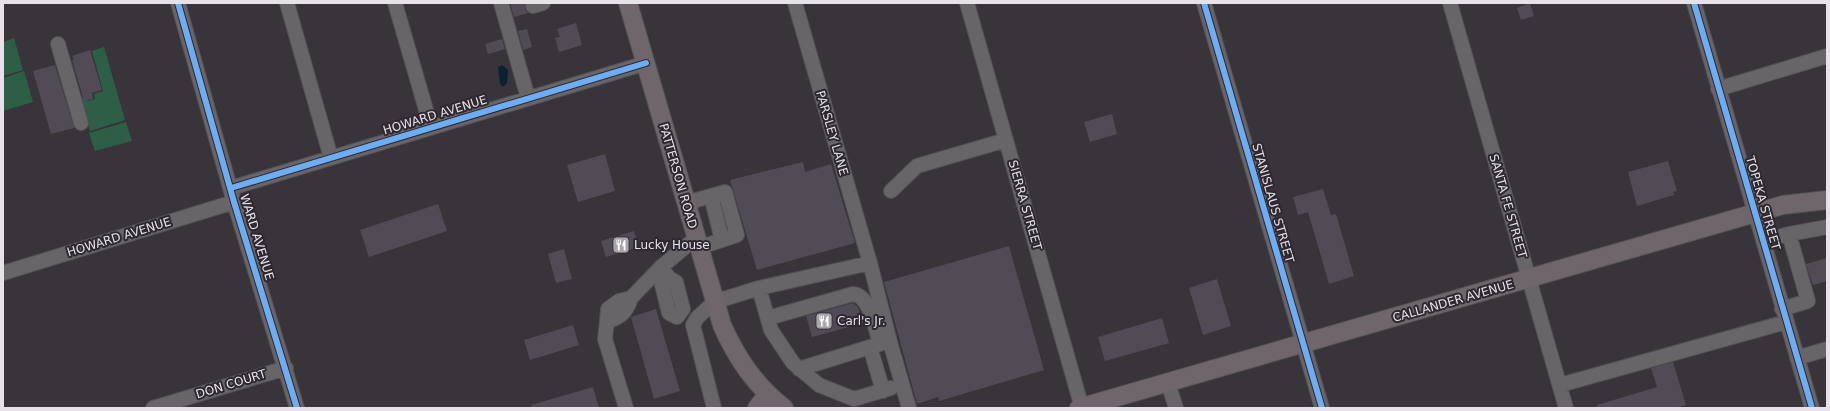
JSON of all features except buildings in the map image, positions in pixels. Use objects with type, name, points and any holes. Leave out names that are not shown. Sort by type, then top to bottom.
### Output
[{"type":"main road","name":"PATTERSON ROAD","points":[[628,3],[714,302],[732,348],[749,374],[762,401]]},
{"type":"main road","name":"CALLANDER AVENUE","points":[[1081,408],[1756,212],[1783,205],[1827,200]]},
{"type":"main road","points":[[762,401],[784,408]]},
{"type":"street","name":"WARD AVENUE","points":[[178,3],[233,195],[297,408]]},
{"type":"street","points":[[287,3],[331,158]]},
{"type":"street","points":[[395,3],[431,127]]},
{"type":"street","points":[[501,3],[528,98]]},
{"type":"street","name":"PARSLEY LANE","points":[[795,3],[910,408]]},
{"type":"street","name":"SIERRA STREET","points":[[967,3],[1081,408]]},
{"type":"street","name":"STANISLAUS STREET","points":[[1204,3],[1322,408]]},
{"type":"street","name":"SANTA FE STREET","points":[[1450,3],[1566,408]]},
{"type":"street","name":"TOPEKA STREET","points":[[1694,3],[1812,408]]},
{"type":"street","points":[[58,44],[81,123]]},
{"type":"street","points":[[1718,89],[1827,56]]},
{"type":"street","name":"HOWARD AVENUE","points":[[3,273],[233,195],[331,158],[646,63]]},
{"type":"street","points":[[891,191],[917,166],[1006,140]]},
{"type":"street","points":[[626,408],[606,339],[608,309],[619,301],[630,298],[665,272],[697,243],[722,240],[737,235],[725,192],[686,203]]},
{"type":"street","points":[[1763,241],[1789,234],[1827,227]]},
{"type":"street","points":[[1560,385],[1784,316],[1808,301],[1789,234]]},
{"type":"street","points":[[714,408],[693,324],[697,318],[714,302],[759,288],[870,263]]},
{"type":"street","points":[[665,272],[676,282],[683,309],[677,318],[693,324]]},
{"type":"street","points":[[759,288],[771,330],[793,363],[819,385],[854,399],[903,385]]},
{"type":"street","points":[[768,318],[854,294],[858,294],[863,297],[869,308],[883,391]]},
{"type":"street","points":[[800,369],[875,346]]},
{"type":"street","points":[[1797,358],[1827,349]]},
{"type":"street","name":"DON COURT","points":[[153,408],[286,368]]},
{"type":"street","points":[[1168,383],[1176,408]]},
{"type":"green space","points":[[14,38],[23,70],[3,76],[3,42]]},
{"type":"green space","points":[[104,47],[125,120],[90,131],[80,98],[86,96],[88,101],[95,99],[94,94],[103,91],[92,51]]},
{"type":"green space","points":[[24,71],[33,102],[3,111],[3,78]]},
{"type":"green space","points":[[126,122],[132,141],[95,151],[89,133]]},
{"type":"water","points":[[502,65],[508,70],[507,83],[503,87],[500,84],[498,67]]},
{"type":"cycle path","points":[[178,3],[234,202],[297,408]]},
{"type":"cycle path","points":[[1204,3],[1322,408]]},
{"type":"cycle path","points":[[1694,3],[1812,408]]},
{"type":"cycle path","points":[[231,188],[646,63]]},
{"type":"place","name":"Lucky House","points":[[621,245]]},
{"type":"place","name":"Carl's Jr.","points":[[824,321]]}]
